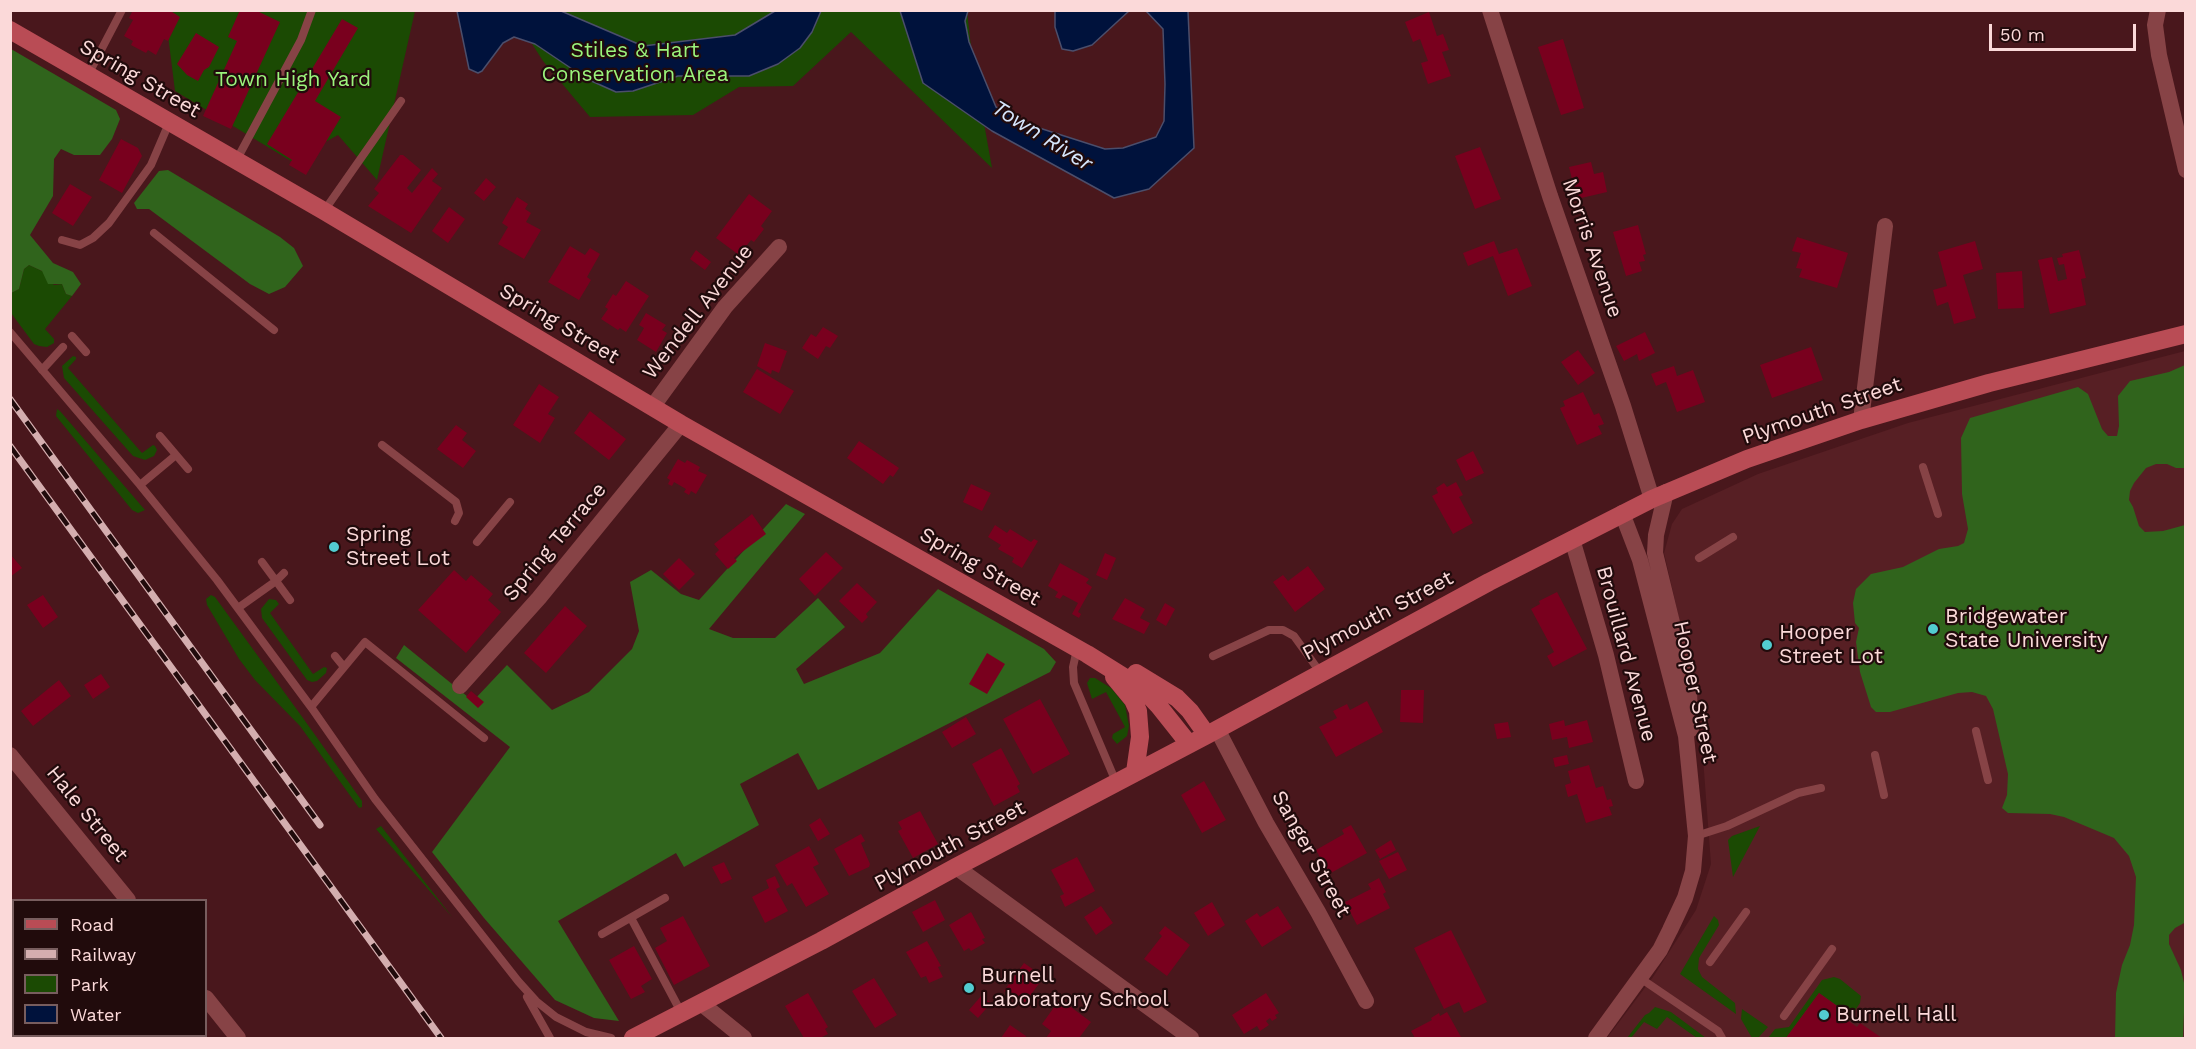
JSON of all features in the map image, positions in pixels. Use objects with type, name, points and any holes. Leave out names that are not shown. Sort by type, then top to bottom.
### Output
[{"type":"main road","name":"Spring Street","points":[[10,30],[324,211],[681,424],[1106,666],[1143,689],[1189,744]]},
{"type":"main road","name":"Plymouth Street","points":[[633,1038],[821,941],[1320,672],[1622,513],[1659,496],[1788,444],[1861,420],[1989,383],[2186,334]]},
{"type":"main road","name":"Spring Street","points":[[1082,652],[1135,673],[1164,688],[1212,732]]},
{"type":"main road","points":[[1106,666],[1133,700],[1138,711],[1140,737],[1135,772]]},
{"type":"street","name":"Morris Avenue","points":[[1490,10],[1550,196],[1623,406],[1659,496]]},
{"type":"street","points":[[2154,16],[2167,92],[2186,170]]},
{"type":"street","points":[[1861,420],[1886,226]]},
{"type":"street","name":"Wendell Avenue","points":[[653,406],[725,307],[779,247]]},
{"type":"street","name":"Spring Terrace","points":[[460,686],[539,598],[681,424]]},
{"type":"street","points":[[1659,496],[1656,553],[1689,692],[1692,790]]},
{"type":"street","name":"Hooper Street","points":[[1596,1038],[1660,950],[1685,898],[1693,871],[1696,836],[1686,736],[1640,560],[1622,513]]},
{"type":"street","name":"Brouillard Avenue","points":[[1572,539],[1606,655],[1636,781]]},
{"type":"street","name":"Sanger Street","points":[[1212,732],[1313,903],[1366,1001]]},
{"type":"street","name":"Hale Street","points":[[10,755],[127,899]]},
{"type":"street","points":[[956,867],[1191,1038]]},
{"type":"street","points":[[207,999],[238,1038]]},
{"type":"street","points":[[702,1004],[744,1038]]},
{"type":"lane","points":[[88,75],[122,10]]},
{"type":"lane","points":[[236,161],[301,40],[312,10]]},
{"type":"lane","points":[[324,211],[401,100]]},
{"type":"lane","points":[[62,240],[80,245],[93,238],[109,223],[151,165],[169,123]]},
{"type":"lane","points":[[154,233],[274,330]]},
{"type":"lane","points":[[10,332],[140,485],[238,608],[375,799],[518,981],[536,1001],[556,1017],[586,1032],[611,1038]]},
{"type":"lane","points":[[72,336],[86,352]]},
{"type":"lane","points":[[42,370],[63,347]]},
{"type":"lane","points":[[160,436],[188,469]]},
{"type":"lane","points":[[382,445],[456,502],[459,513],[455,521]]},
{"type":"lane","points":[[140,485],[176,455]]},
{"type":"lane","points":[[1923,467],[1938,514]]},
{"type":"lane","points":[[477,542],[510,502]]},
{"type":"lane","points":[[1699,558],[1733,537]]},
{"type":"lane","points":[[262,562],[290,600]]},
{"type":"lane","points":[[238,608],[284,573]]},
{"type":"lane","points":[[1212,656],[1269,630],[1283,630],[1294,636],[1320,672]]},
{"type":"lane","points":[[311,707],[365,642],[484,738]]},
{"type":"lane","points":[[1082,652],[1073,667],[1074,682],[1116,782]]},
{"type":"lane","points":[[335,656],[344,667]]},
{"type":"lane","points":[[1976,731],[1988,780]]},
{"type":"lane","points":[[1875,755],[1884,795]]},
{"type":"lane","points":[[1696,836],[1727,826],[1798,793],[1821,788]]},
{"type":"lane","points":[[602,934],[665,898]]},
{"type":"lane","points":[[1710,962],[1746,912]]},
{"type":"lane","points":[[631,918],[682,1014]]},
{"type":"lane","points":[[1784,1016],[1832,949]]},
{"type":"lane","points":[[1640,978],[1718,1031],[1722,1038]]},
{"type":"lane","points":[[518,981],[542,1020],[550,1038]]},
{"type":"shaded area","name":"Bridgewater State University","points":[[2185,351],[2185,1038],[1607,1038],[1653,977],[1696,910],[1711,864],[1699,705],[1664,553],[1672,524],[1682,509],[1758,474],[1908,423]]},
{"type":"green space","name":"Town High Yard","points":[[165,11],[415,11],[377,180],[338,135],[291,161],[175,91]]},
{"type":"green space","name":"Stiles & Hart Conservation Area","points":[[511,11],[967,11],[972,56],[992,168],[851,32],[793,86],[739,87],[693,115],[590,117],[543,61]]},
{"type":"green space","points":[[11,49],[116,110],[120,119],[112,139],[100,155],[74,155],[61,149],[54,159],[53,196],[30,235],[53,263],[73,272],[81,284],[72,296],[66,294],[62,284],[48,284],[42,271],[29,265],[24,269],[19,289],[11,293]]},
{"type":"green space","points":[[168,170],[280,237],[294,248],[303,266],[285,287],[269,294],[250,284],[149,209],[137,209],[134,203],[159,171]]},
{"type":"green space","points":[[29,265],[42,271],[54,285],[62,284],[66,294],[72,296],[45,329],[54,339],[54,343],[47,347],[34,344],[11,313],[11,293],[19,289],[24,269]]},
{"type":"green space","points":[[73,356],[76,359],[68,368],[142,453],[153,445],[155,446],[157,450],[154,456],[145,460],[133,456],[64,378],[62,366]]},
{"type":"green space","points":[[2185,365],[2185,468],[2156,464],[2146,468],[2134,483],[2129,500],[2139,526],[2145,532],[2163,531],[2185,525],[2186,922],[2175,928],[2169,935],[2169,944],[2181,970],[2185,987],[2183,1038],[2115,1038],[2116,993],[2134,925],[2136,877],[2129,856],[2114,838],[2064,817],[2050,814],[2008,813],[2002,808],[2007,795],[2008,774],[1993,709],[1986,696],[1972,692],[1958,693],[1890,712],[1876,712],[1871,707],[1860,672],[1856,642],[1859,628],[1855,623],[1853,603],[1856,589],[1871,574],[1903,567],[1939,549],[1964,543],[1968,529],[1962,494],[1961,438],[1970,418],[2078,387],[2088,394],[2102,429],[2108,436],[2117,436],[2118,396],[2130,381],[2169,372]]},
{"type":"green space","points":[[57,409],[145,510],[138,513],[132,510],[56,416]]},
{"type":"green space","points":[[786,504],[805,514],[709,629],[733,638],[775,638],[818,598],[845,627],[796,669],[804,684],[880,653],[938,589],[1044,649],[1056,662],[1050,672],[818,790],[798,753],[740,784],[759,825],[684,867],[676,853],[558,921],[619,1021],[594,1018],[555,1000],[484,918],[432,852],[510,747],[396,658],[404,645],[473,701],[507,665],[552,710],[589,692],[632,649],[639,631],[630,582],[651,570],[681,594],[699,600]]},
{"type":"green space","points":[[211,595],[215,597],[303,718],[362,801],[362,807],[359,808],[300,726],[255,680],[239,659],[207,605],[206,599]]},
{"type":"green space","points":[[269,599],[276,600],[279,604],[270,613],[313,674],[324,667],[327,668],[326,673],[317,681],[307,680],[262,618],[261,609]]},
{"type":"green space","points":[[1090,678],[1095,678],[1111,688],[1125,705],[1129,726],[1127,736],[1117,744],[1112,738],[1113,734],[1125,727],[1106,692],[1092,699],[1087,683]]},
{"type":"green space","points":[[381,826],[453,918],[376,829]]},
{"type":"green space","points":[[1760,826],[1733,877],[1728,840],[1732,836]]},
{"type":"green space","points":[[1714,916],[1719,925],[1699,958],[1698,969],[1702,977],[1735,1003],[1736,1014],[1680,974]]},
{"type":"green space","points":[[1834,977],[1840,979],[1861,996],[1860,1003],[1848,1021],[1844,1018],[1847,1013],[1819,993],[1786,1038],[1768,1038],[1775,1029],[1789,1027],[1822,980]]},
{"type":"green space","points":[[1655,1007],[1671,1012],[1706,1038],[1697,1038],[1667,1017],[1657,1029],[1644,1022],[1631,1038],[1627,1038],[1645,1015]]},
{"type":"green space","points":[[1742,1009],[1768,1027],[1758,1038],[1752,1038],[1741,1019]]},
{"type":"water","points":[[1055,10],[1129,11],[1092,45],[1073,51],[1062,49],[1055,27]]},
{"type":"water","points":[[457,11],[561,11],[643,46],[735,35],[775,11],[821,11],[812,32],[800,48],[778,64],[749,76],[678,76],[633,91],[616,92],[587,79],[535,44],[514,37],[503,43],[482,71],[478,73],[469,69]]},
{"type":"water","name":"Town River","points":[[900,11],[968,11],[965,21],[969,42],[996,107],[1030,125],[1105,149],[1123,148],[1156,137],[1164,121],[1163,29],[1146,11],[1188,11],[1194,148],[1149,189],[1114,198],[992,131],[923,83]]},
{"type":"building","points":[[133,10],[169,10],[180,17],[168,41],[164,39],[156,55],[148,50],[146,53],[131,45],[133,41],[124,36],[133,20],[129,18]]},
{"type":"building","points":[[240,10],[255,10],[280,22],[231,129],[203,116],[237,41],[228,37]]},
{"type":"building","points":[[1429,12],[1437,36],[1443,34],[1449,50],[1442,52],[1451,76],[1428,84],[1421,63],[1428,61],[1420,39],[1413,42],[1405,22]]},
{"type":"building","points":[[342,19],[358,28],[315,101],[341,117],[306,175],[289,165],[292,160],[267,144]]},
{"type":"building","points":[[196,33],[219,47],[209,67],[204,70],[198,81],[187,75],[177,64]]},
{"type":"building","points":[[1563,39],[1584,108],[1561,115],[1538,47]]},
{"type":"building","points":[[121,139],[138,148],[142,156],[122,193],[99,180]]},
{"type":"building","points":[[1480,147],[1501,199],[1475,209],[1455,156]]},
{"type":"building","points":[[400,155],[421,170],[407,188],[412,193],[432,168],[438,174],[432,181],[442,188],[411,233],[368,206],[379,193],[374,189]]},
{"type":"building","points":[[1591,162],[1594,174],[1603,172],[1607,192],[1577,199],[1569,167]]},
{"type":"building","points":[[486,178],[496,187],[484,201],[474,193]]},
{"type":"building","points":[[70,184],[92,197],[73,226],[52,213]]},
{"type":"building","points":[[749,194],[772,211],[761,226],[764,229],[754,242],[751,240],[739,255],[716,238]]},
{"type":"building","points":[[517,197],[528,204],[525,209],[531,213],[526,222],[541,230],[524,259],[498,244],[508,227],[502,223]]},
{"type":"building","points":[[449,207],[465,219],[448,243],[432,231]]},
{"type":"building","points":[[1638,225],[1646,254],[1643,255],[1645,261],[1639,262],[1642,271],[1626,276],[1613,232]]},
{"type":"building","points":[[1797,237],[1848,253],[1837,288],[1799,277],[1802,269],[1796,268],[1801,253],[1792,251]]},
{"type":"building","points":[[1494,241],[1499,254],[1517,248],[1532,286],[1508,296],[1493,256],[1468,266],[1463,253]]},
{"type":"building","points":[[1975,241],[1983,269],[1963,275],[1976,318],[1954,324],[1948,302],[1937,306],[1933,290],[1947,286],[1938,252]]},
{"type":"building","points":[[570,246],[585,255],[590,248],[600,254],[587,277],[591,280],[579,300],[548,282]]},
{"type":"building","points":[[696,250],[711,262],[705,270],[690,259]]},
{"type":"building","points":[[2079,250],[2086,278],[2081,279],[2086,305],[2050,314],[2038,260],[2052,257],[2058,281],[2067,279],[2064,264],[2059,265],[2057,258],[2063,257],[2062,254]]},
{"type":"building","points":[[2022,271],[2024,308],[1998,309],[1996,273]]},
{"type":"building","points":[[626,281],[649,296],[626,332],[620,328],[618,330],[601,319],[608,309],[605,307],[613,294],[616,296]]},
{"type":"building","points":[[646,313],[666,325],[662,330],[667,333],[656,352],[637,340],[644,328],[639,325]]},
{"type":"building","points":[[823,327],[838,336],[830,348],[826,346],[818,359],[802,348],[811,334],[816,337]]},
{"type":"building","points":[[1645,332],[1655,353],[1639,361],[1637,354],[1624,361],[1616,346]]},
{"type":"building","points":[[765,343],[787,351],[779,373],[772,370],[771,374],[757,366]]},
{"type":"building","points":[[1811,347],[1823,380],[1772,398],[1760,365]]},
{"type":"building","points":[[1578,350],[1595,373],[1578,385],[1561,362]]},
{"type":"building","points":[[1674,366],[1677,376],[1693,370],[1705,402],[1677,412],[1666,382],[1656,386],[1651,374]]},
{"type":"building","points":[[757,369],[794,391],[780,414],[743,392]]},
{"type":"building","points":[[539,384],[559,397],[548,414],[555,418],[540,443],[513,425]]},
{"type":"building","points":[[1583,392],[1594,415],[1599,413],[1604,424],[1598,426],[1602,434],[1577,445],[1560,408],[1565,406],[1563,401]]},
{"type":"building","points":[[590,411],[626,439],[609,460],[574,433]]},
{"type":"building","points":[[456,425],[467,433],[462,440],[476,451],[463,468],[437,449]]},
{"type":"building","points":[[859,441],[899,468],[893,477],[890,475],[883,484],[847,458]]},
{"type":"building","points":[[1473,451],[1484,473],[1466,481],[1456,460]]},
{"type":"building","points":[[678,459],[685,463],[687,460],[700,467],[698,471],[707,475],[696,494],[691,491],[689,495],[684,492],[686,489],[674,482],[672,486],[668,484],[670,480],[667,478]]},
{"type":"building","points":[[1456,482],[1463,495],[1459,497],[1473,523],[1453,534],[1432,496],[1438,493],[1436,488],[1444,483],[1447,487]]},
{"type":"building","points":[[971,484],[991,493],[982,511],[963,502]]},
{"type":"building","points":[[752,514],[766,534],[734,558],[737,561],[728,569],[715,554],[719,550],[714,544]]},
{"type":"building","points":[[995,525],[1007,533],[1010,529],[1031,542],[1034,539],[1038,541],[1022,568],[1012,562],[1014,558],[998,549],[1001,545],[988,537]]},
{"type":"building","points":[[826,552],[843,568],[815,596],[799,579]]},
{"type":"building","points":[[1105,553],[1116,558],[1107,580],[1096,575]]},
{"type":"building","points":[[10,554],[22,568],[10,577]]},
{"type":"building","points":[[679,558],[695,574],[679,590],[663,574]]},
{"type":"building","points":[[1060,563],[1089,579],[1086,583],[1092,587],[1078,612],[1081,614],[1079,618],[1072,614],[1078,603],[1063,595],[1060,599],[1055,597],[1058,592],[1048,586]]},
{"type":"building","points":[[1308,566],[1325,589],[1295,612],[1273,582],[1283,575],[1288,581]]},
{"type":"building","points":[[454,570],[466,581],[471,575],[493,594],[488,600],[501,612],[466,653],[418,610]]},
{"type":"building","points":[[857,583],[877,602],[866,614],[868,617],[862,623],[839,601]]},
{"type":"building","points":[[1557,592],[1587,649],[1553,667],[1547,656],[1554,652],[1531,609],[1540,604],[1539,601]]},
{"type":"building","points":[[43,595],[58,617],[43,628],[27,605]]},
{"type":"building","points":[[1125,598],[1145,609],[1140,618],[1150,623],[1144,634],[1112,619]]},
{"type":"building","points":[[1165,603],[1175,609],[1166,626],[1156,620]]},
{"type":"building","points":[[565,606],[587,626],[546,673],[524,653]]},
{"type":"building","points":[[987,653],[1005,664],[987,694],[969,684]]},
{"type":"building","points":[[101,674],[110,687],[93,699],[84,685]]},
{"type":"building","points":[[59,680],[71,696],[33,726],[21,711]]},
{"type":"building","points":[[1401,690],[1424,690],[1423,723],[1400,722]]},
{"type":"building","points":[[471,691],[484,702],[478,708],[466,697]]},
{"type":"building","points":[[1040,699],[1070,754],[1033,774],[1003,719]]},
{"type":"building","points":[[1367,701],[1383,732],[1336,757],[1319,727],[1337,718],[1333,711],[1347,704],[1350,710]]},
{"type":"building","points":[[966,717],[976,734],[952,748],[942,732]]},
{"type":"building","points":[[1564,720],[1565,726],[1587,720],[1593,742],[1569,748],[1567,737],[1552,740],[1549,724]]},
{"type":"building","points":[[1508,722],[1511,737],[1497,739],[1494,724]]},
{"type":"building","points":[[1001,748],[1020,784],[1017,786],[1020,792],[994,806],[972,764]]},
{"type":"building","points":[[1567,755],[1569,764],[1555,767],[1553,758]]},
{"type":"building","points":[[1589,765],[1596,788],[1603,786],[1607,800],[1611,799],[1613,806],[1609,807],[1612,815],[1586,823],[1577,794],[1568,797],[1565,785],[1571,783],[1568,771]]},
{"type":"building","points":[[1204,781],[1226,820],[1202,833],[1181,795]]},
{"type":"building","points":[[920,811],[938,844],[913,858],[898,831],[902,829],[898,822]]},
{"type":"building","points":[[820,818],[830,834],[818,841],[809,825]]},
{"type":"building","points":[[1351,825],[1367,853],[1329,874],[1316,850],[1344,834],[1342,830]]},
{"type":"building","points":[[861,834],[865,841],[861,843],[870,864],[869,867],[849,876],[834,849]]},
{"type":"building","points":[[1391,840],[1396,850],[1380,859],[1375,850]]},
{"type":"building","points":[[809,846],[819,864],[813,867],[829,894],[806,907],[792,883],[787,886],[775,865]]},
{"type":"building","points":[[1398,852],[1407,870],[1389,879],[1379,861]]},
{"type":"building","points":[[1077,857],[1095,891],[1065,907],[1060,896],[1064,894],[1051,870]]},
{"type":"building","points":[[724,862],[732,879],[721,884],[712,867]]},
{"type":"building","points":[[775,876],[780,887],[776,889],[788,911],[765,923],[752,897],[769,888],[766,880]]},
{"type":"building","points":[[1379,878],[1390,908],[1357,925],[1345,902],[1371,889],[1368,884]]},
{"type":"building","points":[[935,900],[945,920],[923,932],[912,912]]},
{"type":"building","points":[[1212,902],[1225,925],[1208,936],[1194,913]]},
{"type":"building","points":[[1101,906],[1113,923],[1096,935],[1084,917]]},
{"type":"building","points":[[1278,906],[1292,928],[1262,947],[1245,921],[1257,913],[1260,917]]},
{"type":"building","points":[[971,912],[985,938],[982,939],[985,943],[971,951],[969,948],[964,951],[949,925]]},
{"type":"building","points":[[683,916],[710,966],[674,985],[655,948],[667,941],[660,928]]},
{"type":"building","points":[[1165,926],[1190,945],[1167,976],[1144,959],[1162,936],[1159,933]]},
{"type":"building","points":[[1451,930],[1487,1002],[1464,1013],[1459,1002],[1444,1009],[1414,948]]},
{"type":"building","points":[[927,941],[941,966],[938,967],[943,977],[929,983],[926,976],[921,978],[906,952]]},
{"type":"building","points":[[634,946],[652,979],[641,986],[645,992],[631,999],[609,960]]},
{"type":"building","points":[[1024,963],[1044,977],[1023,1005],[1004,991]]},
{"type":"building","points":[[874,978],[897,1015],[875,1028],[852,991]]},
{"type":"building","points":[[808,993],[828,1027],[825,1029],[828,1034],[820,1038],[804,1038],[785,1006]]},
{"type":"building","points":[[1266,993],[1279,1013],[1275,1015],[1277,1018],[1272,1021],[1270,1018],[1266,1021],[1269,1025],[1260,1031],[1257,1026],[1244,1034],[1232,1015]]},
{"type":"building","name":"Burnell Hall","points":[[1819,993],[1847,1013],[1844,1018],[1857,1027],[1860,1023],[1882,1038],[1786,1038]]},
{"type":"building","points":[[982,995],[991,1003],[978,1018],[969,1010]]},
{"type":"building","points":[[1060,999],[1091,1022],[1079,1038],[1046,1038],[1051,1031],[1042,1024]]},
{"type":"building","points":[[1447,1012],[1461,1037],[1415,1038],[1411,1031],[1432,1020],[1431,1018],[1439,1013],[1440,1016]]},
{"type":"building","points":[[1010,1025],[1026,1036],[1025,1038],[1001,1038]]},
{"type":"railway","points":[[10,399],[320,825]]},
{"type":"railway","points":[[10,446],[441,1038]]},
{"type":"place","name":"Spring Street Lot","points":[[334,547]]},
{"type":"place","name":"Bridgewater State University","points":[[1933,629]]},
{"type":"place","name":"Hooper Street Lot","points":[[1767,645]]},
{"type":"place","name":"Burnell Laboratory School","points":[[969,988]]},
{"type":"place","name":"Burnell Hall","points":[[1824,1015]]}]
